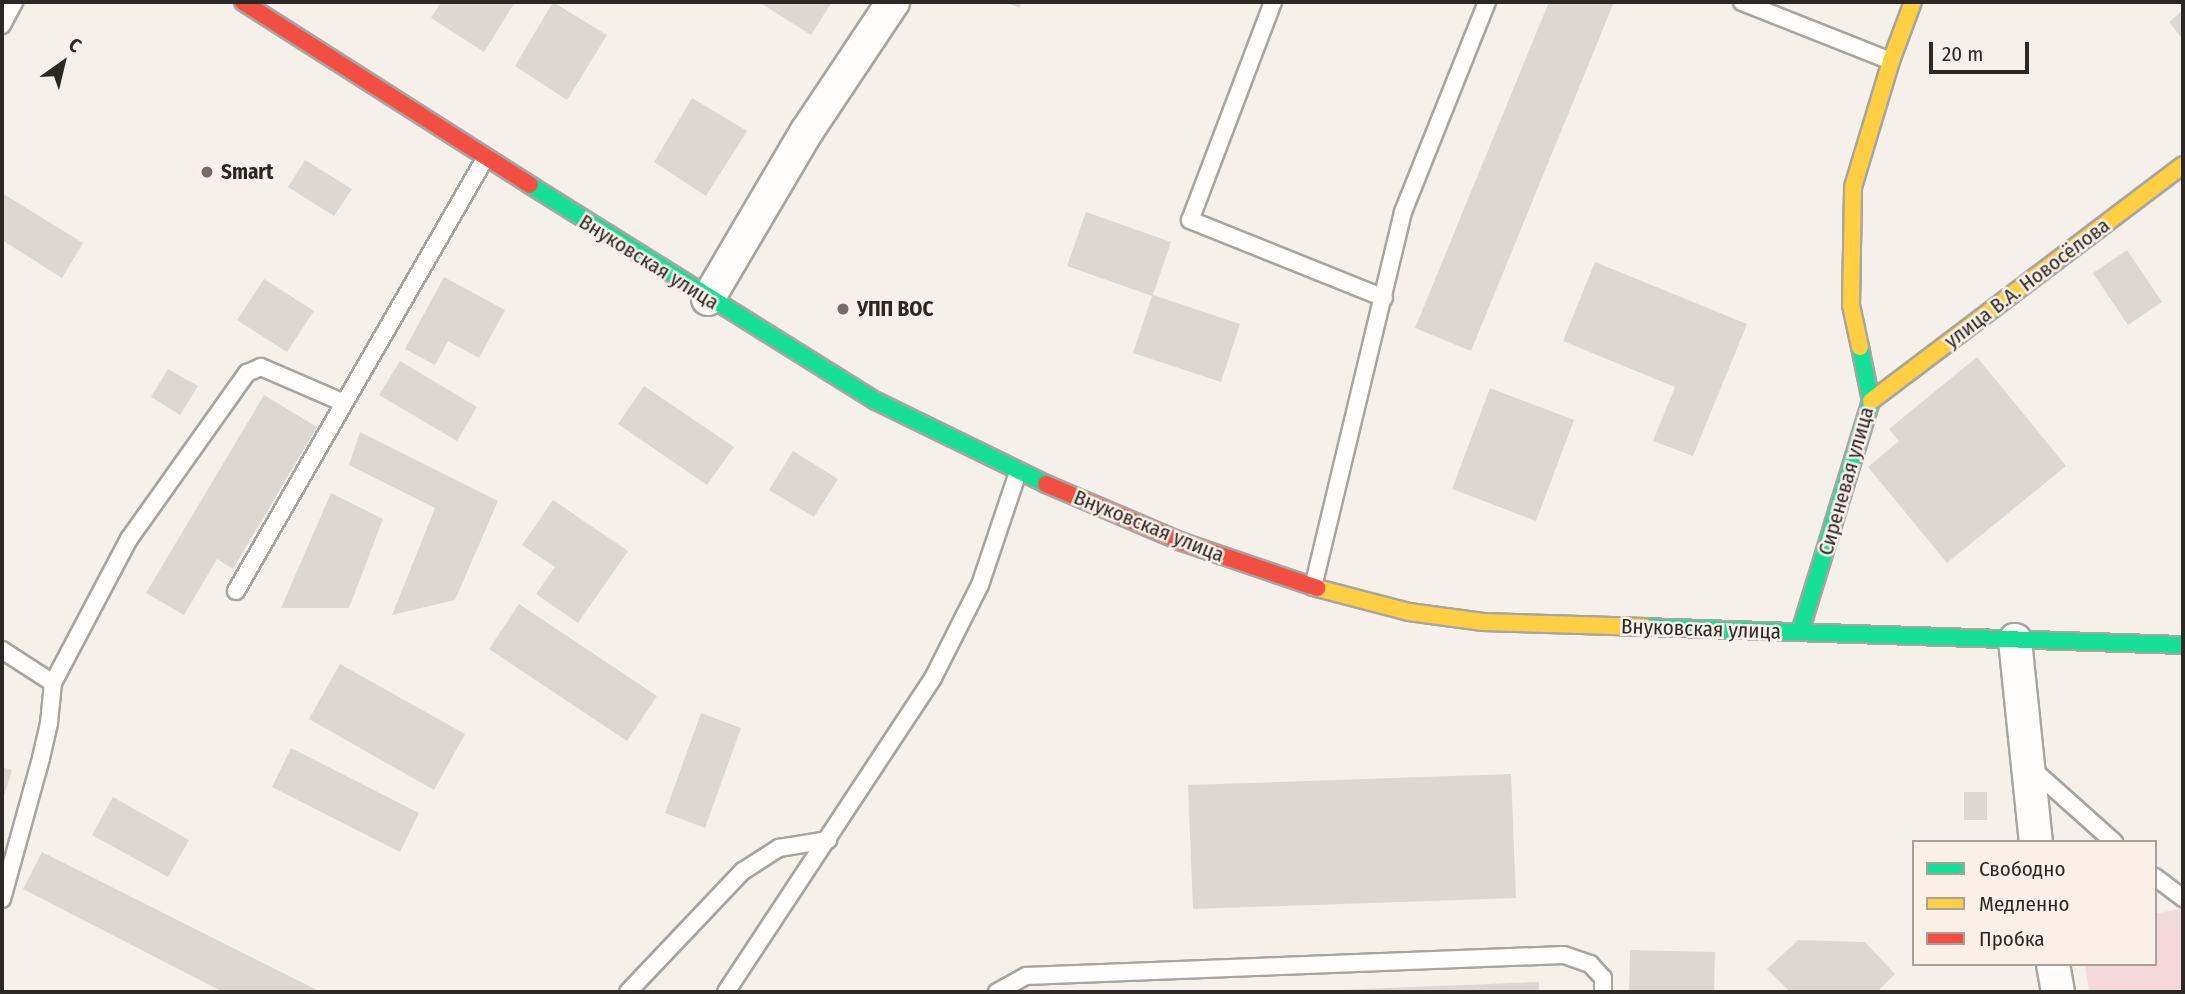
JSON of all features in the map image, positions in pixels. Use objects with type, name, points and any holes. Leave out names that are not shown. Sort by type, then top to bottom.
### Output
[{"type":"main road","name":"Внуковская улица","points":[[243,2],[708,299],[876,401],[1018,472],[1182,542],[1313,587],[1409,612],[1483,622],[2183,645]]},
{"type":"main road","name":"Сиреневая улица","points":[[1800,632],[1871,401],[1851,305],[1853,187],[1891,61],[1913,2]]},
{"type":"main road","name":"улица В.А. Новосёлова","points":[[1871,401],[2183,165]]},
{"type":"street","points":[[708,299],[807,131],[893,2]]},
{"type":"street","points":[[2015,640],[2036,840]]},
{"type":"street","points":[[2053,966],[2058,992]]},
{"type":"lane","points":[[2,25],[14,2]]},
{"type":"lane","points":[[1273,2],[1190,220],[1384,298]]},
{"type":"lane","points":[[1313,587],[1403,212],[1487,2]]},
{"type":"lane","points":[[1742,2],[1891,61]]},
{"type":"lane","points":[[236,591],[486,157]]},
{"type":"lane","points":[[2,898],[41,758],[49,723],[53,683],[129,539],[247,373],[261,367],[344,403]]},
{"type":"lane","points":[[726,992],[933,678],[980,585],[1018,472]]},
{"type":"lane","points":[[2,650],[53,683]]},
{"type":"lane","points":[[2026,763],[2112,840]]},
{"type":"lane","points":[[628,992],[743,871],[779,848],[828,841]]},
{"type":"lane","points":[[2162,890],[2183,898]]},
{"type":"lane","points":[[997,992],[1026,976],[1564,955],[1590,964],[1603,978],[1602,992]]},
{"type":"lane","points":[[736,976],[741,992]]},
{"type":"shaded area","points":[[2183,908],[2183,992],[2089,992],[2085,966],[2157,966],[2157,914]]},
{"type":"building","points":[[441,2],[515,2],[484,52],[431,18]]},
{"type":"building","points":[[553,2],[607,35],[567,100],[515,66]]},
{"type":"building","points":[[759,2],[832,2],[811,35]]},
{"type":"building","points":[[1005,2],[1022,2],[1019,8]]},
{"type":"building","points":[[1549,2],[1614,2],[1471,351],[1415,328]]},
{"type":"building","points":[[2183,10],[2183,40],[2169,22]]},
{"type":"building","points":[[692,98],[747,131],[706,196],[654,162]]},
{"type":"building","points":[[305,160],[352,189],[334,216],[288,187]]},
{"type":"building","points":[[2,193],[83,243],[62,278],[2,240]]},
{"type":"building","points":[[1086,212],[1171,242],[1153,295],[1240,324],[1221,382],[1133,353],[1152,296],[1067,266]]},
{"type":"building","points":[[2127,250],[2162,302],[2128,325],[2093,273]]},
{"type":"building","points":[[1595,262],[1747,324],[1693,456],[1653,441],[1675,387],[1563,341]]},
{"type":"building","points":[[444,277],[505,310],[479,358],[448,341],[435,365],[405,349]]},
{"type":"building","points":[[264,279],[314,311],[287,352],[237,320]]},
{"type":"building","points":[[1977,357],[2066,466],[1947,563],[1868,467],[1899,441],[1889,429]]},
{"type":"building","points":[[400,361],[477,407],[457,441],[379,395]]},
{"type":"building","points":[[168,369],[198,386],[180,415],[151,397]]},
{"type":"building","points":[[644,386],[734,447],[707,485],[618,424]]},
{"type":"building","points":[[1490,388],[1574,420],[1536,521],[1452,489]]},
{"type":"building","points":[[264,395],[317,427],[233,569],[217,559],[184,615],[146,593]]},
{"type":"building","points":[[360,432],[498,501],[455,600],[392,615],[435,508],[349,465]]},
{"type":"building","points":[[793,451],[838,479],[814,517],[769,490]]},
{"type":"building","points":[[331,493],[383,519],[349,608],[281,608]]},
{"type":"building","points":[[553,500],[628,551],[578,623],[536,594],[555,567],[522,545]]},
{"type":"building","points":[[519,604],[657,696],[627,741],[489,649]]},
{"type":"building","points":[[340,664],[465,734],[434,790],[309,719]]},
{"type":"building","points":[[701,713],[741,728],[705,828],[665,813]]},
{"type":"building","points":[[291,748],[419,813],[400,852],[272,787]]},
{"type":"building","points":[[2,767],[12,770],[2,802]]},
{"type":"building","points":[[1511,774],[1516,898],[1193,909],[1188,785]]},
{"type":"building","points":[[1964,792],[1987,792],[1987,820],[1964,820]]},
{"type":"building","points":[[113,797],[189,840],[168,877],[92,835]]},
{"type":"building","points":[[42,852],[321,992],[223,992],[23,889]]},
{"type":"building","points":[[1798,940],[1865,942],[1895,974],[1877,992],[1790,992],[1767,969]]},
{"type":"building","points":[[1630,950],[1715,952],[1714,992],[1629,992]]},
{"type":"building","points":[[1539,982],[1539,992],[1337,992],[1337,990]]},
{"type":"traffic: fast","points":[[530,185],[876,401],[1046,484]]},
{"type":"traffic: fast","points":[[1800,632],[1871,401],[1860,347]]},
{"type":"traffic: fast","points":[[1645,627],[2183,645]]},
{"type":"traffic: slow","points":[[1860,347],[1851,305],[1853,187],[1891,61],[1913,2]]},
{"type":"traffic: slow","points":[[1871,401],[2183,165]]},
{"type":"traffic: slow","points":[[1317,588],[1409,612],[1483,622],[1645,627]]},
{"type":"traffic: jam","points":[[243,2],[530,185]]},
{"type":"traffic: jam","points":[[1046,484],[1182,542],[1317,588]]},
{"type":"place","name":"Smart","points":[[207,172]]},
{"type":"place","name":"УПП ВОС","points":[[843,309]]}]
